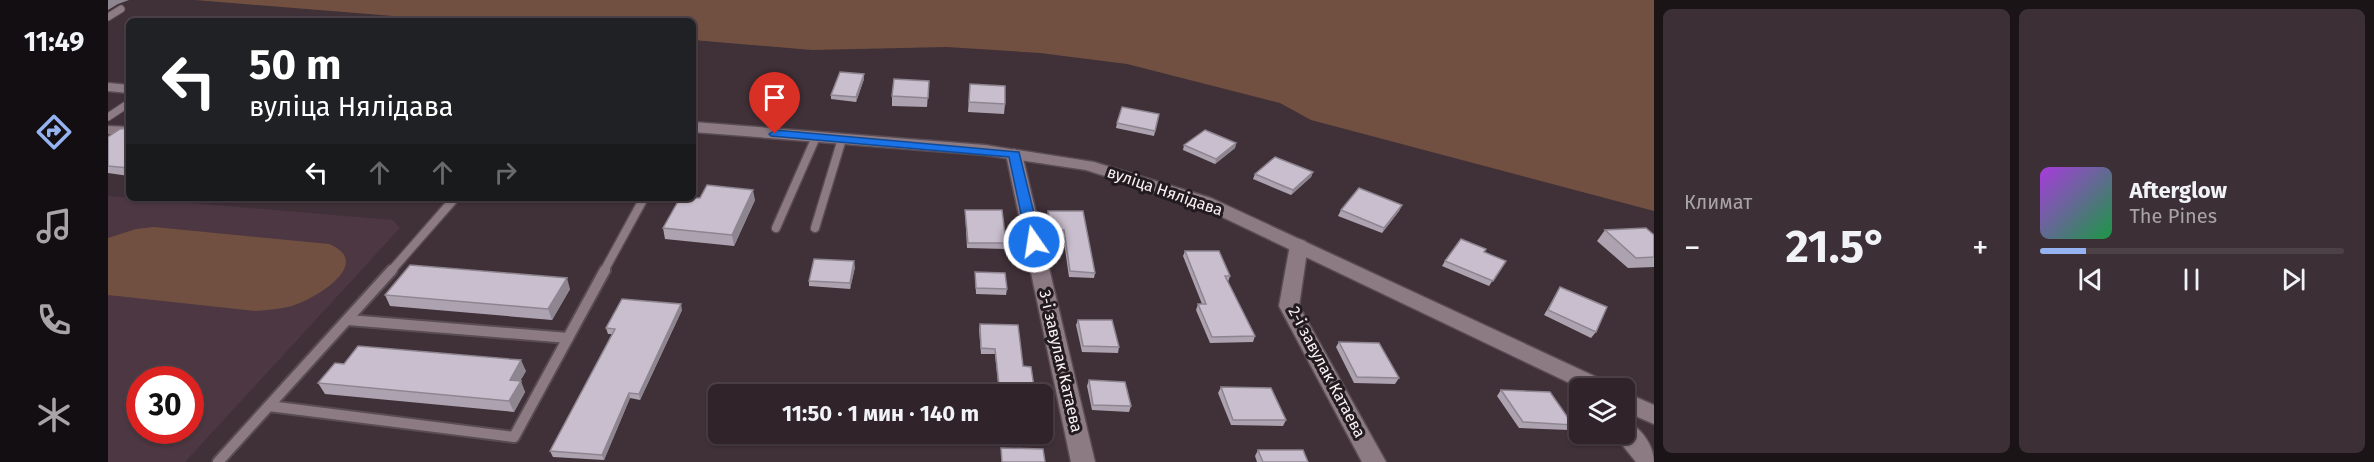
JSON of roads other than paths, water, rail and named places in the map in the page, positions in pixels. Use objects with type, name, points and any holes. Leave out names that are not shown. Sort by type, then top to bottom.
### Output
[{"type":"street","points":[[108,87],[126,89]]},
{"type":"street","name":"вуліца Нялідава","points":[[696,127],[1014,154],[1088,165],[1195,198],[1299,245],[1575,378]]},
{"type":"street","name":"3-і завулак Катаева","points":[[1014,154],[1083,462]]},
{"type":"street","name":"2-і завулак Катаева","points":[[1299,245],[1288,306],[1374,462]]},
{"type":"street","points":[[1635,406],[1654,415]]},
{"type":"street","points":[[1635,444],[1650,462]]},
{"type":"lane","points":[[108,17],[121,9]]},
{"type":"lane","points":[[108,117],[126,105]]},
{"type":"lane","points":[[108,130],[126,131]]},
{"type":"lane","points":[[776,228],[816,137]]},
{"type":"lane","points":[[815,228],[842,139]]},
{"type":"lane","points":[[218,462],[348,321],[453,201]]},
{"type":"lane","points":[[269,406],[514,437],[642,201]]},
{"type":"lane","points":[[348,321],[568,338]]}]
